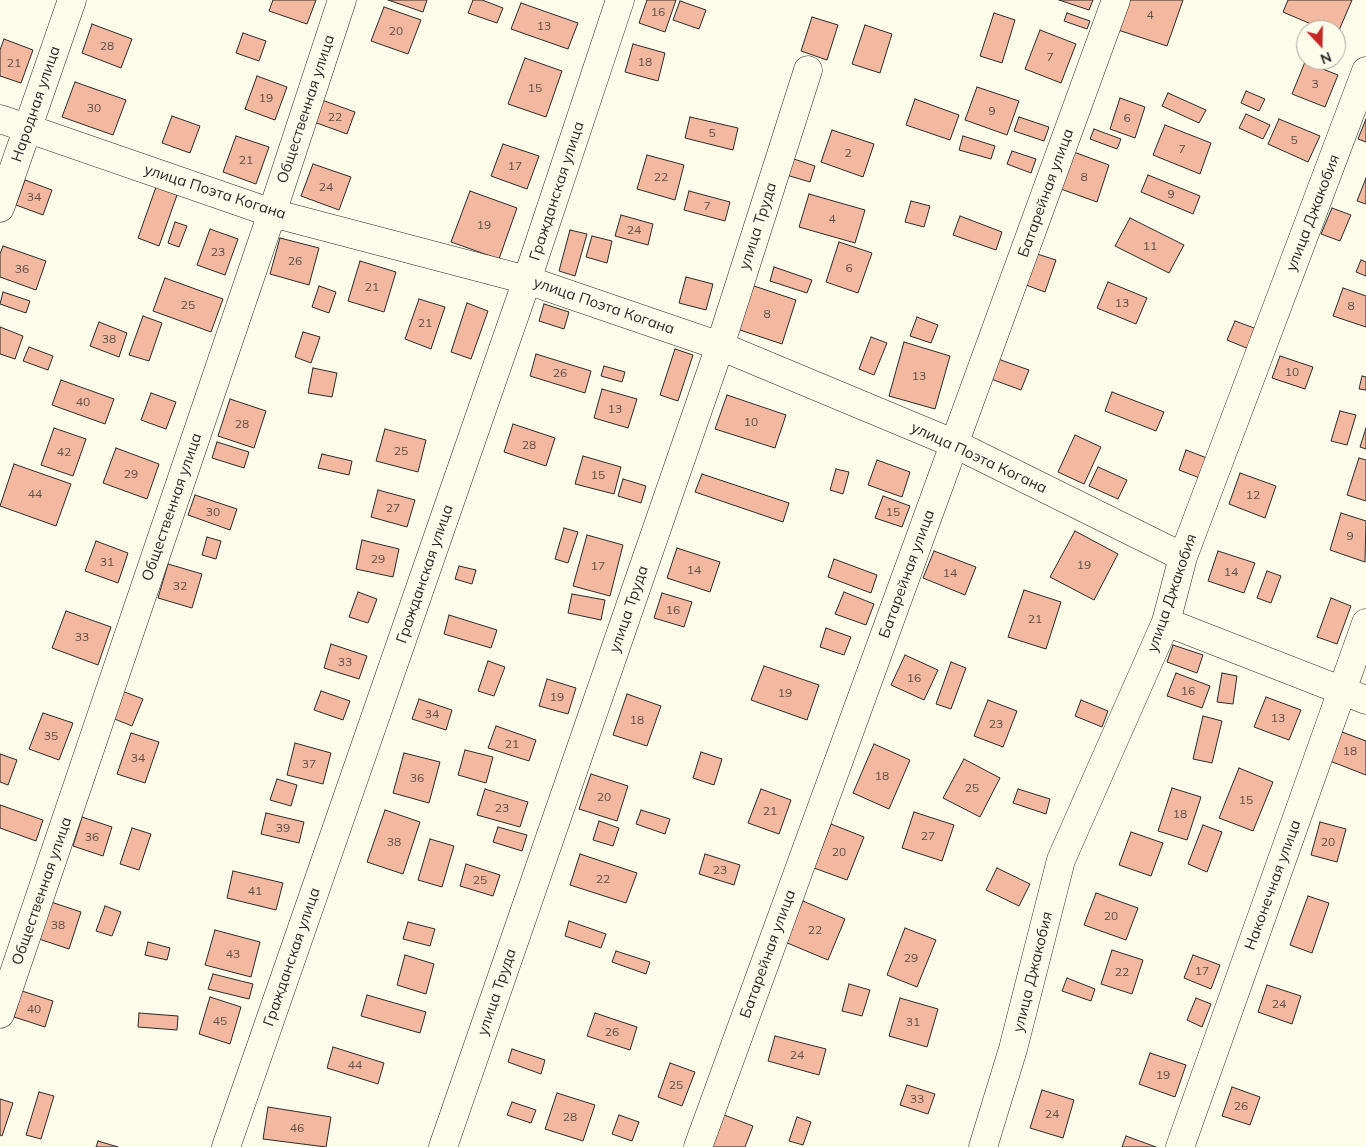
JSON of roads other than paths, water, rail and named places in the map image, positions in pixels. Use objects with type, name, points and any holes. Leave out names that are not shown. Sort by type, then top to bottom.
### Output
[{"type":"street","name":"Народная улица","points":[[0,208],[72,0]]},
{"type":"street","name":"Общественная улица","points":[[0,1014],[272,213],[342,0]]},
{"type":"street","name":"Гражданская улица","points":[[226,1147],[527,280],[620,0]]},
{"type":"street","name":"Батарейная улица","points":[[698,1147],[1116,0]]},
{"type":"street","name":"улица Труда","points":[[443,1147],[720,346],[808,70]]},
{"type":"street","name":"улица Джакобия","points":[[983,1147],[1013,1049],[1062,860],[1166,622],[1183,557],[1366,70]]},
{"type":"street","name":"улица Поэта Когана","points":[[0,120],[272,213],[527,280],[720,346],[955,444],[1183,557]]},
{"type":"street","points":[[1166,622],[1354,695]]},
{"type":"street","name":"Наконечная улица","points":[[1180,1147],[1354,695],[1366,623]]}]
